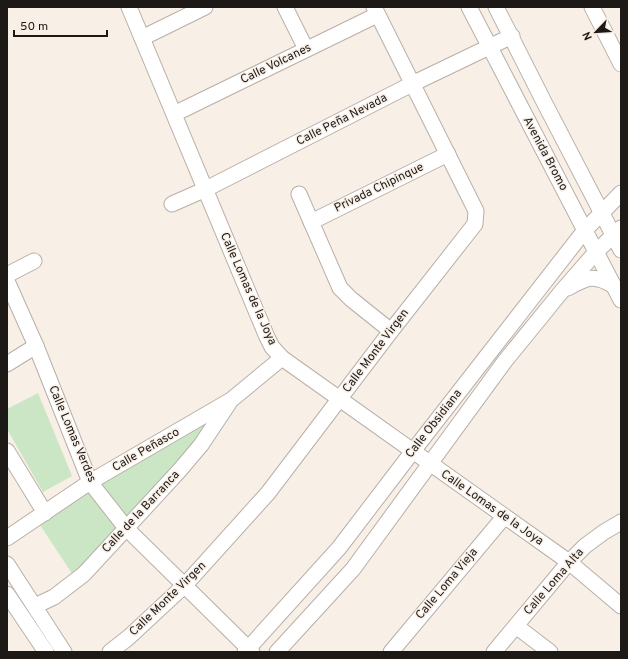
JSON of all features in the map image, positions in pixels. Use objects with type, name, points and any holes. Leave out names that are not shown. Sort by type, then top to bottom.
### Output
[{"type":"street","name":"Calle Lomas de la Joya","points":[[130,7],[272,347],[282,358],[569,562],[621,606]]},
{"type":"street","points":[[142,38],[205,7]]},
{"type":"street","points":[[285,7],[306,49]]},
{"type":"street","name":"Avenida Bromo","points":[[469,7],[621,300]]},
{"type":"street","name":"Avenida Bromo","points":[[496,7],[601,213],[617,231],[621,250]]},
{"type":"street","points":[[592,7],[621,64]]},
{"type":"street","name":"Calle Volcanes","points":[[174,114],[306,49],[375,11]]},
{"type":"street","name":"Calle Monte Virgen","points":[[110,652],[129,637],[185,585],[268,493],[391,331],[475,224],[476,212],[375,11]]},
{"type":"street","name":"Calle Peña Nevada","points":[[172,204],[206,189],[412,84],[512,36]]},
{"type":"street","name":"Privada Chipinque","points":[[311,222],[448,154]]},
{"type":"street","name":"Calle Obsidiana","points":[[248,651],[340,548],[413,451],[585,230],[621,193]]},
{"type":"street","points":[[299,194],[340,288],[351,299],[391,331]]},
{"type":"street","name":"Calle Obsidiana","points":[[277,652],[353,569],[505,361],[562,291],[596,252],[617,231]]},
{"type":"street","points":[[7,275],[34,261]]},
{"type":"street","points":[[562,291],[588,278],[603,280],[614,286]]},
{"type":"street","name":"Calle Lomas Verdes","points":[[7,281],[36,346],[90,482],[126,528],[185,585],[248,651]]},
{"type":"street","points":[[7,364],[36,346]]},
{"type":"street","name":"Calle Peñasco","points":[[7,538],[90,482],[231,400],[282,358]]},
{"type":"street","name":"Calle de la Barranca","points":[[35,606],[54,597],[80,577],[179,471],[201,445],[231,400]]},
{"type":"street","points":[[7,451],[45,513]]},
{"type":"street","name":"Calle Loma Vieja","points":[[390,652],[504,517]]},
{"type":"street","name":"Calle Loma Alta","points":[[494,652],[569,562],[585,546],[621,522]]},
{"type":"street","points":[[7,564],[64,652]]},
{"type":"street","points":[[7,594],[46,652]]},
{"type":"street","points":[[516,626],[550,652]]},
{"type":"green space","points":[[38,393],[72,476],[43,492],[7,429],[7,409]]},
{"type":"green space","points":[[222,410],[127,523],[95,483]]},
{"type":"green space","points":[[89,485],[123,527],[75,578],[38,522]]}]
